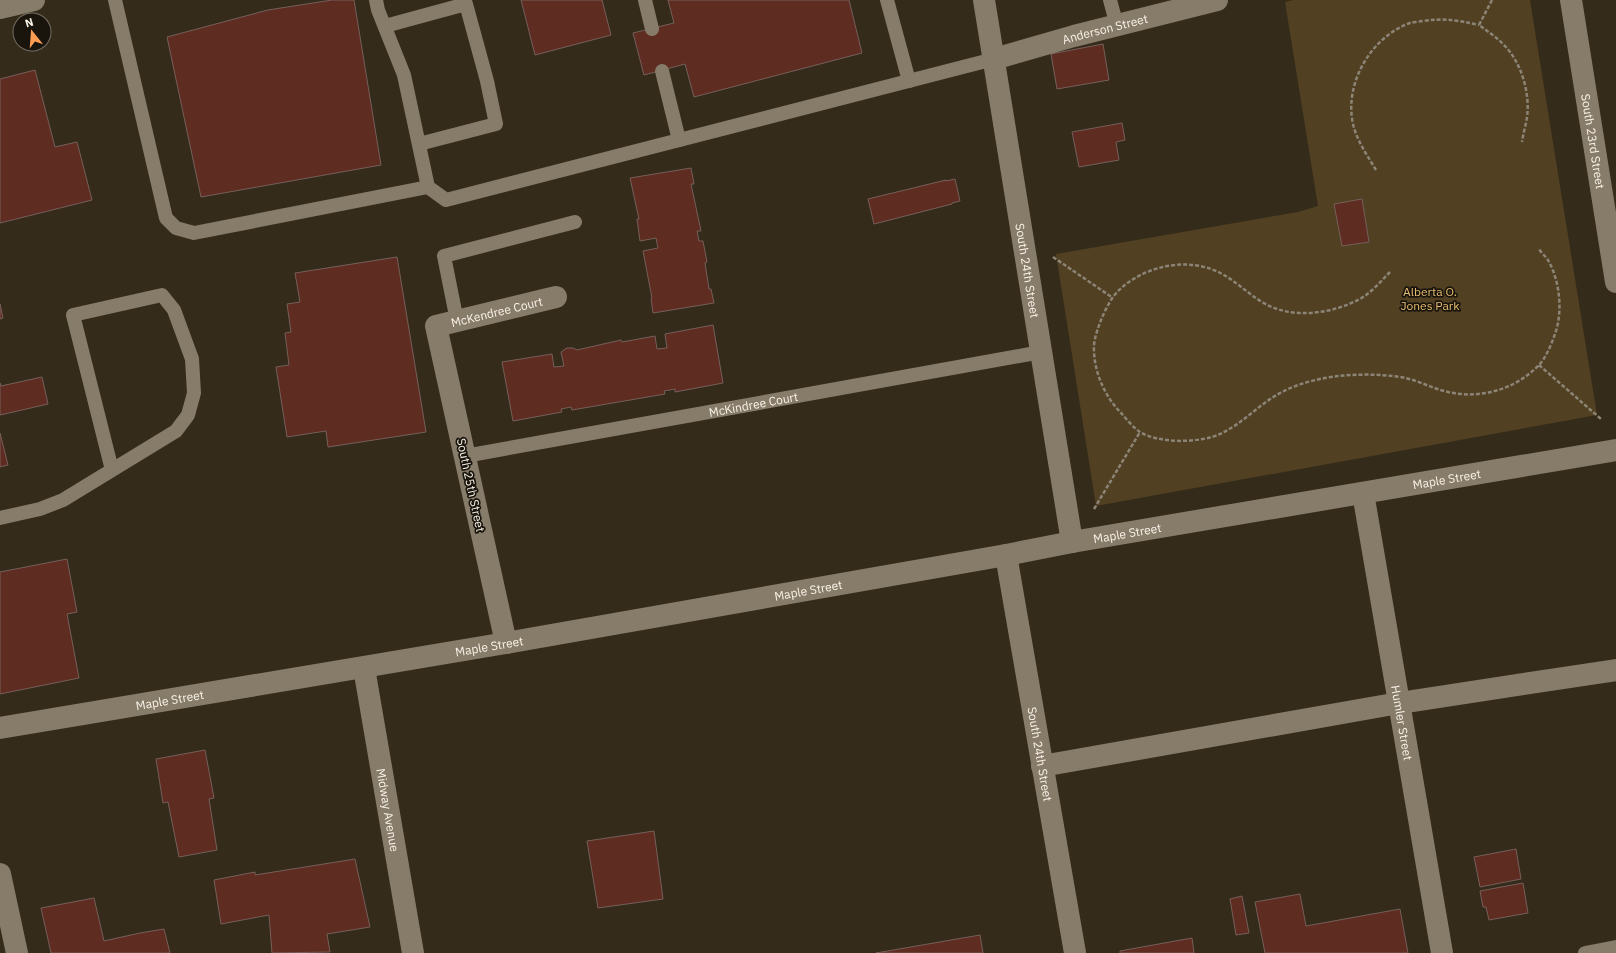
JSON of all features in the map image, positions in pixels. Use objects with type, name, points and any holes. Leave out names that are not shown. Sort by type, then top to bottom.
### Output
[{"type":"street","points":[[0,8],[34,0]]},
{"type":"street","name":"South 24th Street","points":[[984,0],[1072,542]]},
{"type":"street","name":"Anderson Street","points":[[994,59],[1217,0]]},
{"type":"street","name":"South 23rd Street","points":[[1571,0],[1616,282]]},
{"type":"street","name":"McKendree Court","points":[[446,324],[556,297]]},
{"type":"street","name":"South 25th Street","points":[[446,324],[465,456],[506,643]]},
{"type":"street","name":"Maple Street","points":[[0,728],[364,668],[1006,555],[1072,542],[1616,450]]},
{"type":"street","name":"Humler Street","points":[[1363,493],[1442,953]]},
{"type":"street","name":"South 24th Street","points":[[1006,555],[1075,953]]},
{"type":"street","name":"Midway Avenue","points":[[364,668],[413,953]]},
{"type":"street","points":[[1042,766],[1399,703],[1616,670]]},
{"type":"street","points":[[0,874],[18,953]]},
{"type":"lane","points":[[115,0],[166,218],[176,228],[194,233],[428,187]]},
{"type":"lane","points":[[376,0],[404,75],[428,187],[446,200],[994,59]]},
{"type":"lane","points":[[645,0],[652,29]]},
{"type":"lane","points":[[887,0],[909,81]]},
{"type":"lane","points":[[1110,0],[1117,26]]},
{"type":"lane","points":[[385,26],[466,4],[487,81],[496,124],[419,144]]},
{"type":"lane","points":[[662,70],[679,140]]},
{"type":"lane","points":[[446,324],[444,256],[575,222]]},
{"type":"lane","points":[[0,518],[40,509],[63,500],[176,431],[188,415],[194,393],[192,359],[174,310],[162,295],[73,315],[112,470]]},
{"type":"lane","name":"McKindree Court","points":[[465,456],[1041,352]]},
{"type":"lane","points":[[1585,953],[1616,947]]},
{"type":"path","points":[[1479,25],[1492,0]]},
{"type":"path","points":[[1376,170],[1357,138],[1351,107],[1353,88],[1360,70],[1370,53],[1384,38],[1410,23],[1441,18],[1460,20],[1479,25],[1510,52],[1520,71],[1526,91],[1527,117],[1522,142]]},
{"type":"path","points":[[1390,272],[1377,286],[1362,298],[1344,306],[1324,312],[1303,314],[1282,310],[1263,303],[1229,277],[1209,268],[1187,265],[1166,266],[1143,274],[1124,287],[1113,298],[1098,328],[1094,345],[1097,368],[1104,391],[1115,407],[1140,432],[1153,437],[1174,440],[1196,440],[1220,434],[1284,391],[1310,382],[1337,376],[1369,374],[1401,377],[1443,391],[1465,394],[1486,394],[1506,388],[1539,365],[1550,347],[1558,324],[1556,280],[1548,260],[1538,248]]},
{"type":"path","points":[[1053,257],[1113,298]]},
{"type":"path","points":[[1539,365],[1601,419]]},
{"type":"path","points":[[1094,509],[1140,432]]},
{"type":"green space","name":"Alberta O. Jones Park","points":[[1293,0],[1530,0],[1597,415],[1096,506],[1056,254],[1298,212],[1318,206],[1285,2]]},
{"type":"building","points":[[332,0],[354,0],[381,165],[201,197],[167,37],[268,10]]},
{"type":"building","points":[[521,0],[602,0],[611,35],[535,55]]},
{"type":"building","points":[[668,0],[849,0],[862,53],[694,97],[685,64],[644,75],[633,33],[674,23]]},
{"type":"building","points":[[1103,44],[1109,80],[1057,89],[1051,54]]},
{"type":"building","points":[[35,70],[55,147],[77,142],[92,200],[0,223],[0,79]]},
{"type":"building","points":[[1122,123],[1125,140],[1116,142],[1119,160],[1079,167],[1072,132]]},
{"type":"building","points":[[691,168],[694,184],[691,184],[701,231],[697,231],[699,241],[703,241],[707,262],[705,263],[709,289],[711,289],[714,303],[653,313],[652,298],[643,251],[658,248],[656,238],[640,241],[637,219],[639,219],[630,178]]},
{"type":"building","points":[[955,179],[960,201],[874,224],[868,199]]},
{"type":"building","points":[[1362,199],[1369,242],[1342,246],[1334,204]]},
{"type":"building","points":[[397,257],[426,432],[328,447],[326,431],[287,437],[276,367],[289,365],[285,333],[291,332],[287,304],[300,302],[295,273]]},
{"type":"building","points":[[0,304],[3,318],[0,319]]},
{"type":"building","points":[[713,325],[723,383],[675,392],[675,389],[664,391],[665,394],[572,410],[571,407],[561,409],[562,412],[513,421],[502,362],[552,354],[554,367],[564,366],[561,352],[567,348],[577,350],[621,340],[622,342],[655,336],[657,349],[667,348],[665,334]]},
{"type":"building","points":[[42,377],[48,404],[0,415],[0,383],[1,386]]},
{"type":"building","points":[[0,433],[8,465],[0,467]]},
{"type":"building","points":[[67,559],[77,612],[67,614],[79,678],[0,694],[0,572]]},
{"type":"building","points":[[205,750],[214,798],[209,799],[217,850],[179,857],[168,802],[163,803],[156,759]]},
{"type":"building","points":[[654,831],[663,899],[598,908],[587,841]]},
{"type":"building","points":[[1516,849],[1521,879],[1480,887],[1474,857]]},
{"type":"building","points":[[355,859],[370,927],[327,934],[330,952],[272,953],[269,915],[221,924],[214,880],[255,872],[255,875]]},
{"type":"building","points":[[1523,883],[1528,913],[1489,920],[1486,907],[1483,907],[1480,891]]},
{"type":"building","points":[[1300,894],[1306,926],[1400,909],[1408,953],[1265,953],[1255,902]]},
{"type":"building","points":[[1242,896],[1249,933],[1236,935],[1230,899]]},
{"type":"building","points":[[94,898],[104,941],[164,929],[170,953],[51,953],[41,908]]},
{"type":"building","points":[[980,935],[983,953],[876,953]]},
{"type":"building","points":[[1192,938],[1194,953],[1120,953],[1120,951]]}]
